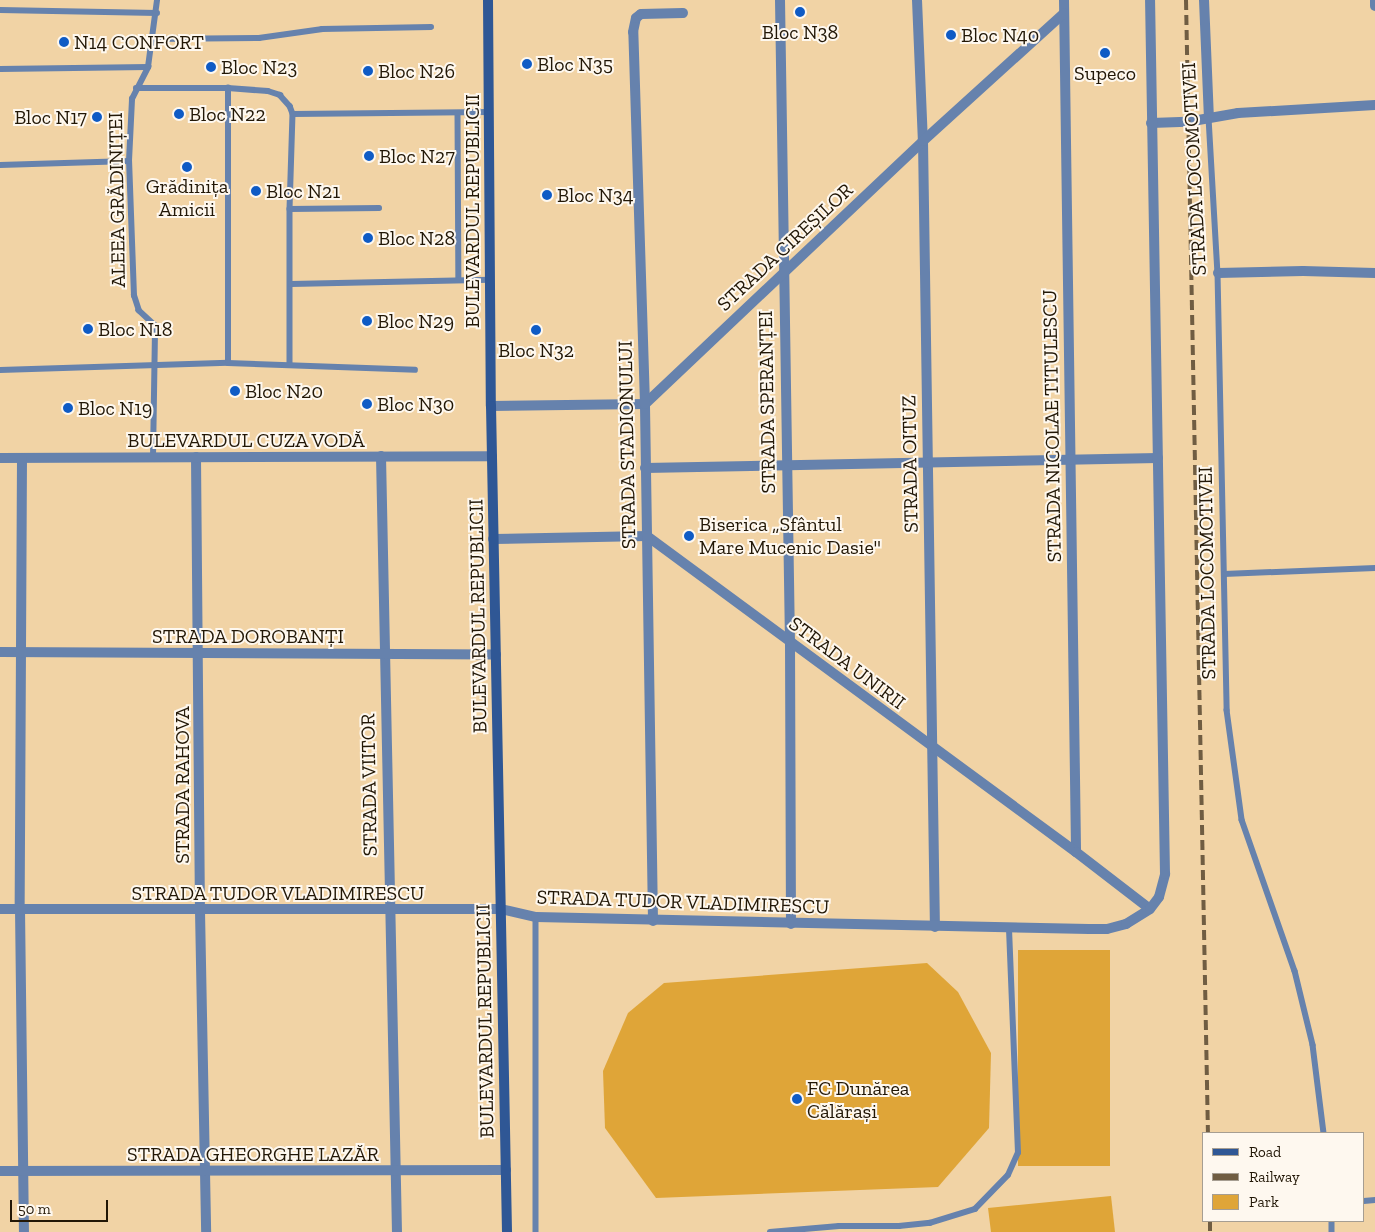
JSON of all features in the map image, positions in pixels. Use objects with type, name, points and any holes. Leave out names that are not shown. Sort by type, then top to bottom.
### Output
[{"type":"main road","name":"BULEVARDUL REPUBLICII","points":[[488,0],[493,539],[507,1232]]},
{"type":"street","name":"STRADA SPERANȚEI","points":[[780,0],[785,465],[790,643],[791,924]]},
{"type":"street","name":"STRADA OITUZ","points":[[917,0],[923,141],[935,927]]},
{"type":"street","name":"STRADA NICOLAE TITULESCU","points":[[1064,0],[1076,852]]},
{"type":"street","name":"STRADA LOCOMOTIVEI","points":[[1150,0],[1165,874],[1164,886],[1150,909]]},
{"type":"street","name":"STRADA LOCOMOTIVEI","points":[[1204,0],[1208,118]]},
{"type":"street","points":[[1375,0],[1375,6]]},
{"type":"street","name":"STRADA STADIONULUI","points":[[653,921],[645,404],[633,26],[636,18],[641,14],[683,13]]},
{"type":"street","name":"STRADA CIREȘILOR","points":[[645,404],[923,141],[1064,13]]},
{"type":"street","points":[[1151,123],[1208,118],[1238,113],[1375,105]]},
{"type":"street","points":[[1218,273],[1303,271],[1375,273]]},
{"type":"street","points":[[491,406],[645,404]]},
{"type":"street","name":"STRADA VIITOR","points":[[381,456],[388,911],[397,1232]]},
{"type":"street","name":"BULEVARDUL CUZA VODĂ","points":[[0,458],[492,456]]},
{"type":"street","name":"STRADA RAHOVA","points":[[196,457],[200,911],[206,1232]]},
{"type":"street","points":[[22,458],[20,909],[24,1232]]},
{"type":"street","points":[[646,468],[1070,462],[1158,458]]},
{"type":"street","points":[[493,539],[647,536]]},
{"type":"street","name":"STRADA UNIRII","points":[[647,536],[933,749],[1076,852],[1150,909]]},
{"type":"street","name":"STRADA DOROBANȚI","points":[[0,652],[496,654]]},
{"type":"street","name":"STRADA TUDOR VLADIMIRESCU","points":[[0,909],[200,911],[501,910],[536,917],[653,921],[1107,929],[1126,924],[1150,909]]},
{"type":"street","name":"STRADA GHEORGHE LAZĂR","points":[[0,1171],[506,1170]]},
{"type":"lane","name":"ALEEA GRĂDINIȚEI","points":[[153,458],[154,325],[139,311],[134,296],[129,161],[132,99],[148,67],[157,13],[157,0]]},
{"type":"lane","points":[[0,10],[157,13]]},
{"type":"lane","points":[[152,39],[259,38],[322,29],[432,27]]},
{"type":"lane","points":[[0,69],[148,67]]},
{"type":"lane","points":[[136,88],[228,88],[275,92],[287,101],[293,114],[290,209],[290,364]]},
{"type":"lane","points":[[228,88],[228,363]]},
{"type":"lane","points":[[293,114],[489,112]]},
{"type":"lane","points":[[458,113],[459,280]]},
{"type":"lane","name":"STRADA LOCOMOTIVEI","points":[[1208,118],[1218,273],[1227,710],[1242,820],[1295,971],[1313,1045],[1324,1132]]},
{"type":"lane","points":[[0,165],[129,161]]},
{"type":"lane","points":[[290,209],[380,208]]},
{"type":"lane","points":[[291,284],[490,280]]},
{"type":"lane","points":[[0,370],[228,363],[415,370]]},
{"type":"lane","points":[[1224,574],[1375,568]]},
{"type":"lane","points":[[536,917],[536,1232]]},
{"type":"lane","points":[[770,1232],[839,1226],[858,1229],[930,1223],[956,1217],[975,1209],[1008,1175],[1018,1153],[1009,927]]},
{"type":"green space","points":[[1018,950],[1110,950],[1110,1166],[1018,1166]]},
{"type":"green space","name":"FC Dunărea Călărași","points":[[927,963],[958,992],[991,1053],[989,1128],[938,1187],[656,1198],[605,1128],[603,1071],[628,1013],[664,983]]},
{"type":"green space","points":[[1111,1196],[1115,1232],[991,1232],[988,1208]]},
{"type":"railway","points":[[1186,0],[1208,1132]]},
{"type":"railway","points":[[1210,1222],[1210,1232]]},
{"type":"place","name":"Bloc N38","points":[[800,12]]},
{"type":"place","name":"Bloc N40","points":[[951,35]]},
{"type":"place","name":"N14 CONFORT","points":[[64,42]]},
{"type":"place","name":"Supeco","points":[[1105,53]]},
{"type":"place","name":"Bloc N35","points":[[527,64]]},
{"type":"place","name":"Bloc N23","points":[[211,67]]},
{"type":"place","name":"Bloc N26","points":[[368,71]]},
{"type":"place","name":"Bloc N22","points":[[179,114]]},
{"type":"place","name":"Bloc N17","points":[[97,117]]},
{"type":"place","name":"Bloc N27","points":[[369,156]]},
{"type":"place","name":"Grădinița Amicii","points":[[187,167]]},
{"type":"place","name":"Bloc N21","points":[[256,191]]},
{"type":"place","name":"Bloc N34","points":[[547,195]]},
{"type":"place","name":"Bloc N28","points":[[368,238]]},
{"type":"place","name":"Bloc N29","points":[[367,321]]},
{"type":"place","name":"Bloc N18","points":[[88,329]]},
{"type":"place","name":"Bloc N32","points":[[536,330]]},
{"type":"place","name":"Bloc N20","points":[[235,391]]},
{"type":"place","name":"Bloc N30","points":[[367,404]]},
{"type":"place","name":"Bloc N19","points":[[68,408]]},
{"type":"place","name":"Biserica „Sfântul Mare Mucenic Dasie\"","points":[[689,536]]},
{"type":"place","name":"FC Dunărea Călărași","points":[[797,1099]]}]
